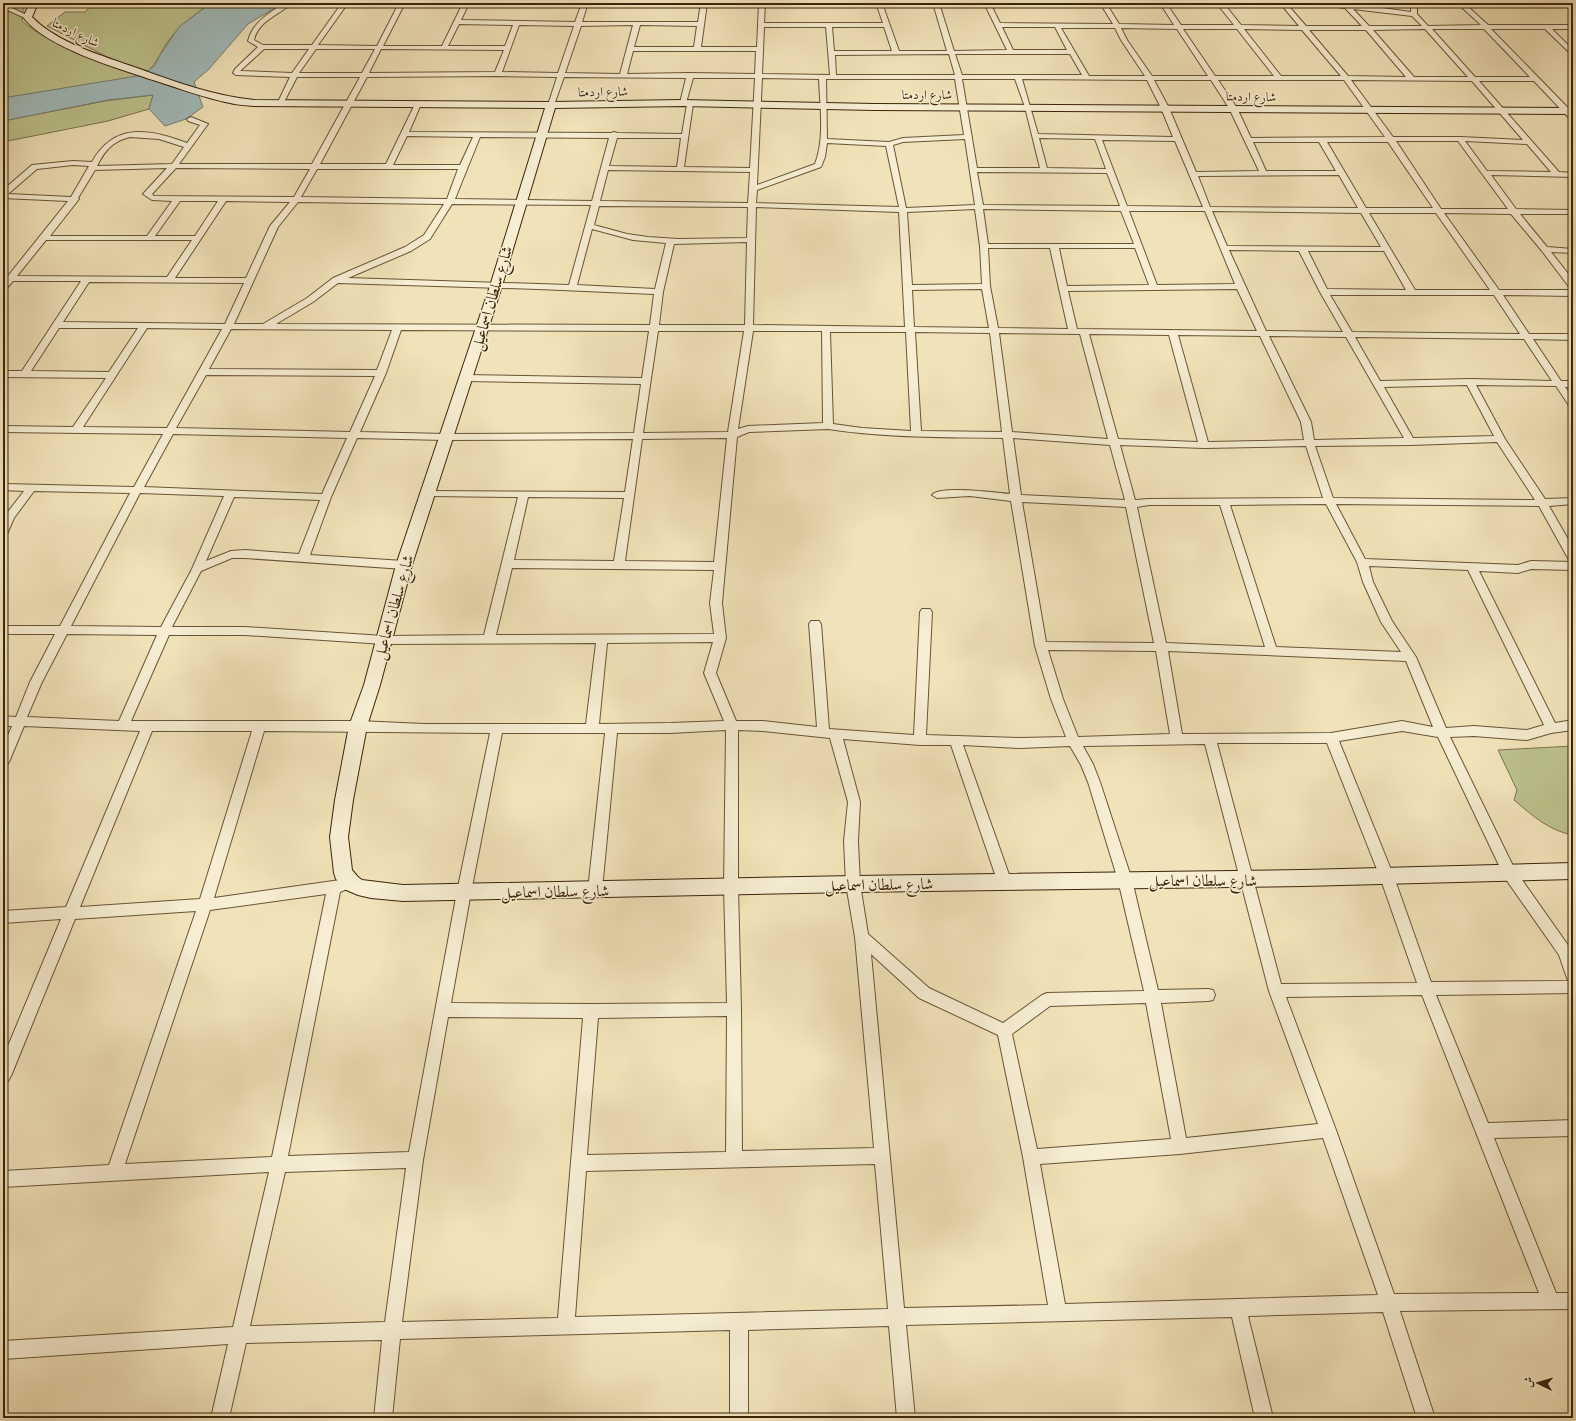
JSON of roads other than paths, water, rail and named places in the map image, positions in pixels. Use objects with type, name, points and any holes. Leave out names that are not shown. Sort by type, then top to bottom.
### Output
[{"type":"main road","points":[[27,17],[34,3]]},
{"type":"main road","name":"شارع اردمتا","points":[[27,17],[30,22],[54,37],[87,53],[133,70],[215,97],[232,101],[551,105],[687,103],[963,108],[1233,108],[1571,113]]},
{"type":"main road","name":"شارع سلطان اسماعيل","points":[[551,105],[544,134],[505,249],[496,286],[404,565],[372,685],[358,726],[344,800],[339,837],[343,873],[351,884],[371,890],[402,893],[853,884],[1125,880],[1247,880],[1510,874],[1573,871]]},
{"type":"street","points":[[289,3],[254,30],[251,36],[251,41],[262,47],[314,46],[379,48],[508,48]]},
{"type":"street","points":[[281,102],[294,75],[345,3]]},
{"type":"street","points":[[3,762],[36,682],[137,490],[169,431],[197,385],[202,372],[229,325],[274,226],[296,200],[350,103],[402,3]]},
{"type":"street","points":[[444,48],[466,3]]},
{"type":"street","points":[[551,105],[560,74],[585,3]]},
{"type":"street","points":[[697,49],[704,3]]},
{"type":"street","points":[[734,1160],[734,1009],[731,887],[732,725],[710,673],[720,638],[716,603],[732,435],[748,328],[752,205],[762,3]]},
{"type":"street","points":[[879,3],[896,52]]},
{"type":"street","points":[[936,3],[952,52],[958,77],[968,137],[984,246],[986,286],[994,331],[1016,498],[1041,646],[1048,673],[1074,742],[1094,782],[1125,880],[1152,996],[1180,1146]]},
{"type":"street","points":[[987,3],[1011,52]]},
{"type":"street","points":[[1103,3],[1124,40],[1149,78],[1165,108],[1240,286],[1306,422],[1310,444],[1330,501],[1362,562],[1368,582],[1387,622],[1410,658],[1442,733],[1510,874],[1565,952],[1573,976]]},
{"type":"street","points":[[1163,3],[1233,108],[1264,174]]},
{"type":"street","points":[[1185,3],[1225,3]]},
{"type":"street","points":[[1220,3],[1279,78]]},
{"type":"street","points":[[1283,3],[1346,78],[1391,140],[1573,405]]},
{"type":"street","points":[[1322,3],[1345,4],[1414,14],[1503,111],[1556,174]]},
{"type":"street","points":[[1414,3],[1414,14]]},
{"type":"street","points":[[1460,3],[1571,113]]},
{"type":"street","points":[[1345,4],[1412,79]]},
{"type":"street","points":[[3,7],[27,17]]},
{"type":"street","points":[[457,22],[701,24]]},
{"type":"street","points":[[498,74],[517,23]]},
{"type":"street","points":[[623,76],[637,23]]},
{"type":"street","points":[[761,25],[887,25]]},
{"type":"street","points":[[829,25],[834,76]]},
{"type":"street","points":[[997,25],[1304,28],[1573,27]]},
{"type":"street","points":[[1057,26],[1086,77]]},
{"type":"street","points":[[1547,28],[1572,52]]},
{"type":"street","points":[[262,47],[237,70],[236,73],[294,75],[560,74],[623,76],[758,75],[1475,80],[1537,79]]},
{"type":"street","points":[[630,49],[759,50]]},
{"type":"street","points":[[832,52],[1072,52]]},
{"type":"street","points":[[680,170],[685,136],[690,75]]},
{"type":"street","points":[[753,189],[818,165],[821,160],[823,141],[822,76]]},
{"type":"street","points":[[1018,77],[1028,107],[1044,171]]},
{"type":"street","points":[[389,166],[418,104]]},
{"type":"street","points":[[191,119],[204,124],[174,166],[147,194],[152,198],[752,205],[903,210],[979,207],[1573,212]]},
{"type":"street","points":[[3,287],[6,278],[44,238],[75,199],[105,147],[112,141],[130,134],[167,138],[188,146]]},
{"type":"street","points":[[403,134],[614,134],[685,136]]},
{"type":"street","points":[[265,326],[310,300],[336,280],[418,243],[427,237],[450,201],[478,134]]},
{"type":"street","points":[[572,286],[614,134]]},
{"type":"street","points":[[1035,136],[1178,139]]},
{"type":"street","points":[[823,141],[889,144],[903,140],[968,137]]},
{"type":"street","points":[[1098,138],[1154,288]]},
{"type":"street","points":[[1247,140],[1460,140],[1529,142]]},
{"type":"street","points":[[1322,140],[1412,292]]},
{"type":"street","points":[[1460,140],[1484,174],[1573,286]]},
{"type":"street","points":[[889,144],[903,210],[916,434]]},
{"type":"street","points":[[3,195],[35,167],[73,163],[93,166],[314,168],[389,166],[463,168]]},
{"type":"street","points":[[605,168],[754,170]]},
{"type":"street","points":[[973,170],[1110,171]]},
{"type":"street","points":[[1193,174],[1342,174]]},
{"type":"street","points":[[1484,174],[1573,175]]},
{"type":"street","points":[[3,195],[75,199]]},
{"type":"street","points":[[149,238],[178,198]]},
{"type":"street","points":[[169,280],[223,200]]},
{"type":"street","points":[[589,226],[631,238],[671,241],[752,240]]},
{"type":"street","points":[[44,238],[196,238]]},
{"type":"street","points":[[619,565],[659,292],[671,241]]},
{"type":"street","points":[[984,246],[1139,246]]},
{"type":"street","points":[[1054,246],[1073,331]]},
{"type":"street","points":[[1225,248],[1386,249]]},
{"type":"street","points":[[1302,248],[1324,292],[1411,442]]},
{"type":"street","points":[[1545,249],[1573,250]]},
{"type":"street","points":[[6,278],[248,281]]},
{"type":"street","points":[[25,374],[86,280]]},
{"type":"street","points":[[336,280],[496,286],[572,286],[659,292]]},
{"type":"street","points":[[907,288],[986,286]]},
{"type":"street","points":[[1064,289],[1240,286]]},
{"type":"street","points":[[1324,292],[1573,293]]},
{"type":"street","points":[[58,325],[229,325],[398,328],[748,328],[910,331],[1073,331],[1573,337]]},
{"type":"street","points":[[76,430],[144,326]]},
{"type":"street","points":[[303,558],[326,497],[381,373],[398,328]]},
{"type":"street","points":[[826,329],[828,426]]},
{"type":"street","points":[[1084,332],[1131,504],[1161,648],[1177,739]]},
{"type":"street","points":[[1173,333],[1204,445]]},
{"type":"street","points":[[202,372],[381,373]]},
{"type":"street","points":[[3,374],[112,375]]},
{"type":"street","points":[[466,378],[647,381]]},
{"type":"street","points":[[1377,384],[1470,382],[1573,384]]},
{"type":"street","points":[[1470,382],[1500,439],[1542,503],[1573,557]]},
{"type":"street","points":[[3,429],[446,437],[732,435],[748,429],[828,426],[862,431],[916,434],[1008,435],[1115,442],[1204,445],[1500,439]]},
{"type":"street","points":[[3,487],[326,497]]},
{"type":"street","points":[[3,532],[9,518],[31,488]]},
{"type":"street","points":[[428,493],[630,495]]},
{"type":"street","points":[[937,495],[970,493],[1016,498],[1131,504],[1149,502],[1330,501],[1542,503],[1573,501]]},
{"type":"street","points":[[123,726],[165,630],[197,569],[230,494]]},
{"type":"street","points":[[489,640],[524,494]]},
{"type":"street","points":[[1224,502],[1272,652]]},
{"type":"street","points":[[197,569],[231,555],[257,554],[404,565]]},
{"type":"street","points":[[1362,562],[1518,569],[1531,565],[1573,566]]},
{"type":"street","points":[[508,564],[720,566]]},
{"type":"street","points":[[1472,568],[1551,728]]},
{"type":"street","points":[[920,740],[926,612]]},
{"type":"street","points":[[816,624],[829,733],[854,802],[851,841],[853,884],[862,937],[906,1418]]},
{"type":"street","points":[[3,630],[245,631],[384,640],[720,638]]},
{"type":"street","points":[[592,728],[602,639]]},
{"type":"street","points":[[1041,646],[1161,648],[1410,658]]},
{"type":"street","points":[[3,721],[123,726],[358,726],[424,729],[611,728],[732,725],[763,726],[920,740],[1020,743],[1177,739],[1331,738],[1402,726],[1442,733],[1474,731],[1528,734],[1551,728],[1573,726]]},
{"type":"street","points":[[3,1076],[148,725]]},
{"type":"street","points":[[114,1172],[205,905],[260,726]]},
{"type":"street","points":[[595,890],[611,728]]},
{"type":"street","points":[[383,1418],[392,1331],[415,1160],[464,892],[496,729]]},
{"type":"street","points":[[1331,738],[1387,877],[1427,990],[1551,1302]]},
{"type":"street","points":[[1210,739],[1276,991],[1328,1130],[1389,1303],[1426,1418]]},
{"type":"street","points":[[955,740],[1005,882]]},
{"type":"street","points":[[3,917],[205,905],[334,888],[351,884]]},
{"type":"street","points":[[220,1418],[279,1163],[334,888]]},
{"type":"street","points":[[862,937],[924,993],[1004,1031]]},
{"type":"street","points":[[1276,991],[1573,987]]},
{"type":"street","points":[[1004,1031],[1047,1000],[1152,996],[1208,996]]},
{"type":"street","points":[[443,1010],[592,1011],[734,1009]]},
{"type":"street","points":[[566,1326],[592,1011]]},
{"type":"street","points":[[1004,1031],[1031,1157],[1058,1312]]},
{"type":"street","points":[[1483,1130],[1573,1128]]},
{"type":"street","points":[[1031,1157],[1180,1146],[1328,1130]]},
{"type":"street","points":[[579,1163],[882,1156]]},
{"type":"street","points":[[3,1179],[279,1163],[415,1160]]},
{"type":"street","points":[[3,1350],[238,1335],[1389,1303],[1573,1301]]},
{"type":"street","points":[[1238,1308],[1264,1418]]},
{"type":"street","points":[[739,1418],[740,1321]]},
{"type":"water","points":[[211,3],[283,3],[248,24],[209,69],[194,82],[203,107],[186,119],[165,126],[149,109],[153,95],[108,100],[3,121],[3,98],[143,75],[155,65],[179,27]]}]
